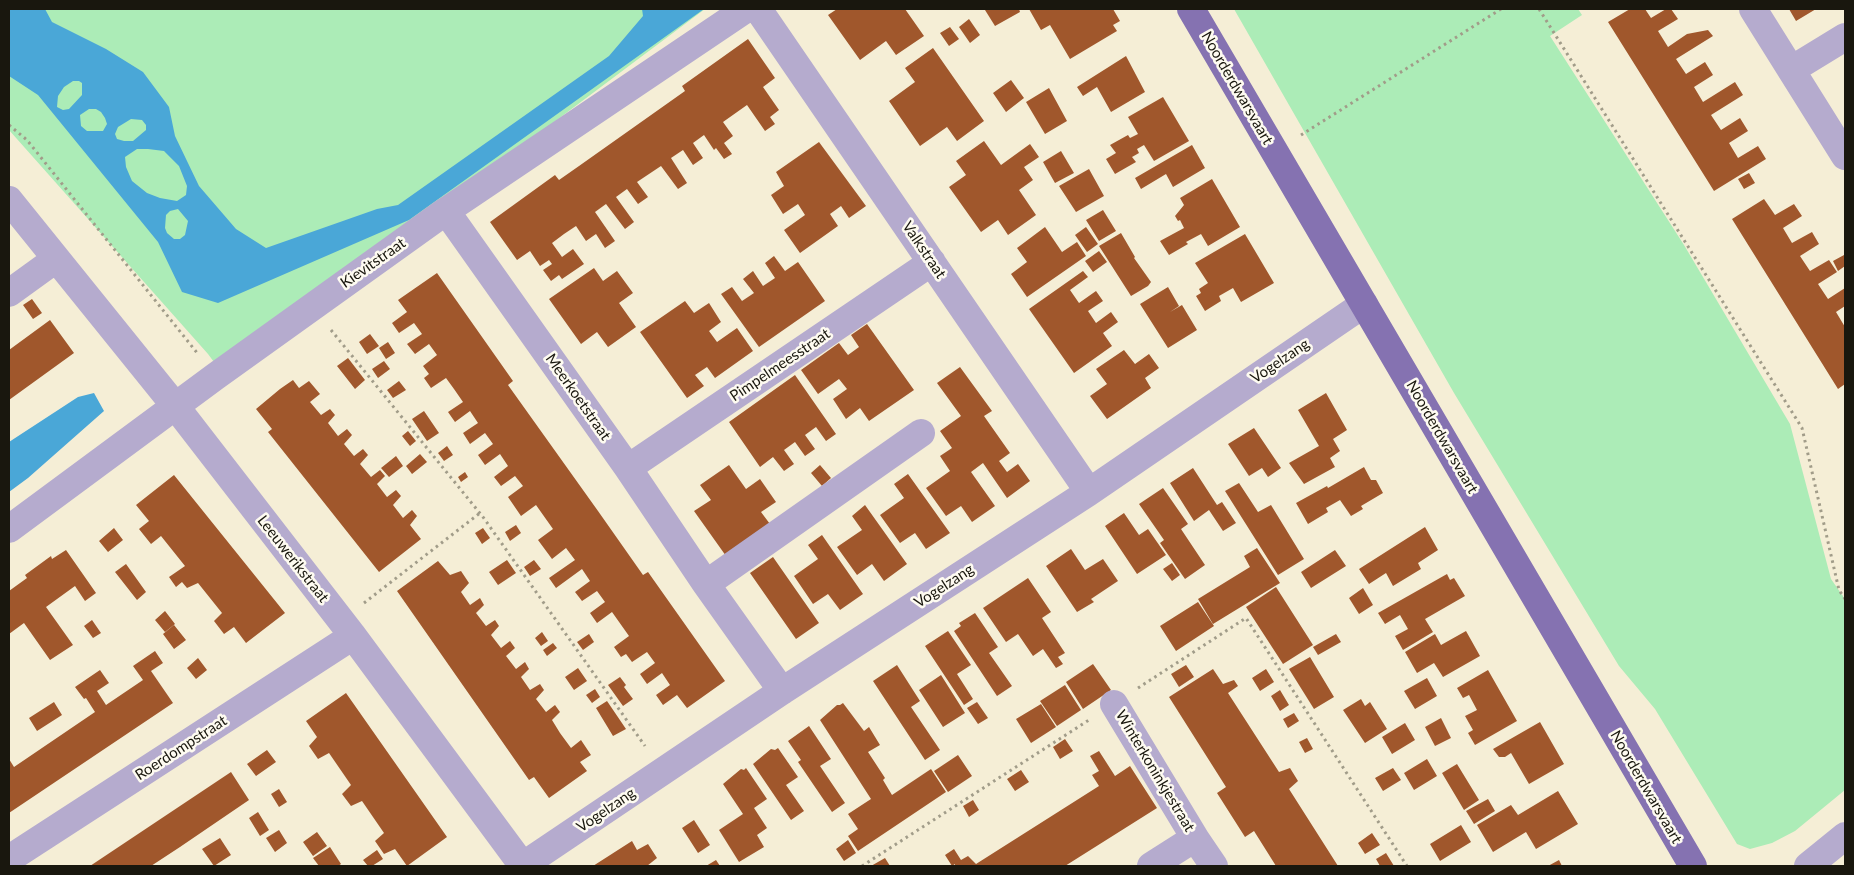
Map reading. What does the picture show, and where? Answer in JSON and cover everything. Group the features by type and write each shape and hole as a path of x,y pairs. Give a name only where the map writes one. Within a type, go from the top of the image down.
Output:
{"main road":[{"name":"Noorderdwarsvaart","path":"1191,9 1693,866"}],"street":[{"name":"Kievitstraat","path":"9,529 216,376 446,211 746,9"},
{"name":"Valkstraat","path":"758,9 1089,492"},
{"path":"1753,9 1845,156"},
{"path":"1792,70 1845,37"},
{"name":"Leeuwerikstraat","path":"9,200 176,407 347,629 522,866"},
{"name":"Meerkoetstraat","path":"446,211 628,468 706,584 782,691"},
{"path":"9,293 56,259"},
{"name":"Pimpelmeesstraat","path":"628,468 932,262"},
{"name":"Vogelzang","path":"522,866 782,691 1089,492 1364,304"},
{"path":"706,584 920,433"},
{"name":"Roerdompstraat","path":"9,859 347,629"},
{"name":"Winterkoninkjestraat","path":"1114,704 1214,866"},
{"path":"1808,866 1845,836"},
{"name":"Winterkoninkjestraat","path":"1151,866 1195,838"}],"path":[{"path":"1274,152 1501,9"},
{"path":"1540,9 1802,428 1839,590 1845,599"},
{"path":"9,125 27,140 216,376"},
{"path":"312,307 480,513 663,772"},
{"path":"347,629 480,513"}],"green space":[{"path":"9,9 705,9 418,224 217,366 9,130"},
{"path":"1234,9 1578,9 1582,15 1550,36 1684,245 1790,424 1831,579 1845,599 1845,790 1795,831 1772,843 1750,849 1737,844 1655,709 1619,666 1454,393"}],"water":[{"path":"9,9 45,9 52,22 106,49 143,72 169,107 175,136 199,186 236,229 266,248 377,209 398,205 609,56 643,16 642,9 704,9 409,220 218,303 182,292 158,242 38,95 9,76","holes":["73,81 82,83 82,95 69,109 63,110 57,107 58,96 64,87","89,109 96,109 101,112 107,124 103,131 87,131 81,126 80,115","131,119 142,120 146,125 146,130 133,141 124,141 117,139 115,134 118,127","137,149 164,151 179,166 187,186 186,195 177,201 147,193 132,181 126,167 125,157","178,209 188,221 185,235 180,239 174,239 167,233 165,228 166,215 170,211"]},
{"path":"94,393 104,411 28,478 9,492 9,442 78,397"}],"building":[{"path":"837,9 905,9 924,36 896,55 886,41 860,60 828,15"},
{"path":"1019,9 1020,12 995,26 985,10"},
{"path":"1029,9 1113,9 1120,21 1113,25 1117,31 1070,59 1050,25 1041,30"},
{"path":"1630,9 1645,9 1651,18 1666,9 1671,9 1678,19 1658,31 1668,47 1687,34 1708,30 1713,36 1676,59 1686,74 1705,62 1713,75 1694,87 1703,102 1735,82 1743,95 1711,115 1721,130 1740,118 1748,131 1729,143 1738,158 1758,146 1766,159 1714,191 1608,22"},
{"path":"1789,9 1816,9 1796,21"},
{"path":"969,19 980,35 970,43 959,27"},
{"path":"950,27 959,39 949,46 940,33"},
{"path":"748,39 775,78 763,87 779,110 770,117 775,124 765,131 747,105 723,122 733,136 724,143 732,154 724,159 716,148 714,150 704,135 693,143 703,158 693,165 683,150 671,158 687,183 678,189 661,166 637,182 648,197 638,204 627,189 616,197 634,222 625,229 606,204 595,212 615,241 605,248 596,234 586,241 576,226 564,234 552,243 562,257 573,249 584,264 562,279 559,275 551,281 543,270 552,264 549,260 540,266 530,251 517,260 490,222 555,175 559,180 685,91 682,86"},
{"path":"933,48 984,121 957,141 947,127 920,146 889,101 915,82 905,68"},
{"path":"1126,56 1145,92 1111,112 1097,87 1083,96 1077,87"},
{"path":"1011,80 1024,98 1006,112 993,93"},
{"path":"1049,88 1067,121 1045,134 1026,102"},
{"path":"1163,97 1189,141 1154,161 1144,145 1137,149 1139,153 1132,157 1136,162 1115,174 1106,159 1116,153 1110,145 1128,135 1130,138 1138,134 1128,117"},
{"path":"984,141 1001,165 1030,144 1039,157 1024,167 1033,180 1019,190 1036,215 1008,235 998,220 981,232 949,187 966,175 956,161"},
{"path":"819,142 866,206 849,218 841,206 830,214 838,226 800,253 784,230 805,215 798,204 783,214 771,195 784,186 776,172"},
{"path":"1192,145 1205,168 1173,187 1166,174 1141,189 1135,178"},
{"path":"1061,151 1074,173 1055,183 1043,162"},
{"path":"1089,169 1104,196 1076,212 1059,186"},
{"path":"1749,173 1755,183 1744,189 1738,179"},
{"path":"1212,179 1240,227 1208,246 1201,234 1186,242 1188,244 1169,255 1160,241 1184,228 1180,220 1178,221 1175,216 1184,205 1180,198"},
{"path":"1764,199 1775,215 1794,204 1802,216 1783,228 1792,243 1812,232 1819,244 1800,256 1810,271 1829,260 1837,272 1818,284 1828,299 1845,288 1845,306 1836,312 1845,327 1845,384 1838,389 1732,219"},
{"path":"1103,210 1116,231 1099,241 1086,220"},
{"path":"1045,227 1062,252 1077,242 1086,256 1027,297 1011,274 1027,262 1017,248"},
{"path":"1086,227 1098,244 1087,252 1075,235"},
{"path":"1121,233 1134,258 1151,282 1148,286 1131,296 1099,246"},
{"path":"1245,234 1274,283 1241,302 1233,288 1219,296 1221,301 1205,311 1196,296 1201,293 1199,289 1208,283 1195,263"},
{"path":"1099,251 1107,262 1093,272 1085,261"},
{"path":"1844,255 1845,266 1838,271 1833,261"},
{"path":"774,256 785,271 798,262 825,301 759,347 721,294 732,287 742,301 754,293 743,279 753,271 763,286 775,278 765,263"},
{"path":"594,268 603,281 617,271 633,293 619,303 636,327 608,347 597,332 581,344 549,299"},
{"path":"1083,271 1088,277 1070,290 1079,303 1096,291 1103,301 1088,311 1096,323 1111,312 1118,322 1103,333 1112,346 1074,373 1029,309"},
{"path":"437,273 513,381 508,385 643,575 648,572 725,681 687,708 677,695 663,705 656,695 670,685 662,673 647,684 640,674 655,663 647,652 632,662 626,654 621,657 614,647 629,636 612,612 597,623 590,613 605,602 597,591 582,601 575,592 590,581 582,569 556,588 549,578 575,560 566,548 552,559 538,540 553,529 536,505 521,516 508,497 523,486 515,476 501,486 494,477 508,466 500,454 485,465 478,455 493,444 485,433 470,444 463,433 478,423 470,411 455,422 448,412 463,402 454,389 446,378 431,388 424,378 429,374 423,366 437,355 429,344 415,354 407,344 422,334 414,323 399,333 392,323 407,312 398,300"},
{"path":"1168,287 1179,306 1170,312 1182,305 1197,330 1168,348 1140,304"},
{"path":"32,299 42,313 33,319 23,305"},
{"path":"685,301 694,313 709,303 721,322 709,331 717,342 737,328 753,351 715,378 707,367 695,375 704,386 687,398 640,332"},
{"path":"50,320 74,353 9,400 9,350"},
{"path":"867,324 914,390 869,421 860,408 846,419 833,399 847,389 839,379 818,394 801,370 839,343 848,355 859,347 851,335"},
{"path":"370,334 379,346 367,354 359,342"},
{"path":"388,342 395,353 386,359 379,348"},
{"path":"1124,350 1135,364 1149,354 1159,368 1145,378 1151,388 1107,419 1090,396 1107,384 1096,369"},
{"path":"348,358 365,380 355,389 337,366"},
{"path":"384,361 390,369 378,378 372,369"},
{"path":"960,367 992,411 984,416 1010,453 999,461 1007,472 1018,464 1030,481 1007,498 983,463 971,472 995,506 972,522 961,506 946,516 926,488 950,471 940,456 952,448 940,431 961,416 937,383"},
{"path":"795,375 836,434 826,441 816,427 805,435 815,449 805,456 795,442 784,450 794,464 784,471 773,457 760,467 729,422"},
{"path":"293,380 299,388 309,381 320,394 310,402 321,415 330,409 335,415 328,423 338,436 347,429 352,435 344,444 354,456 363,449 368,455 360,464 371,477 380,470 385,476 377,484 387,497 396,490 401,496 393,505 403,518 412,510 417,516 410,525 421,539 379,572 268,432 272,429 256,409"},
{"path":"399,381 406,390 393,398 387,390"},
{"path":"1326,393 1347,430 1333,439 1340,451 1330,458 1335,467 1304,484 1289,463 1319,446 1298,410"},
{"path":"424,411 439,433 427,441 412,419"},
{"path":"1254,428 1281,468 1268,477 1262,468 1249,476 1228,444"},
{"path":"408,431 416,441 410,446 402,436"},
{"path":"447,446 453,455 444,461 438,453"},
{"path":"420,454 427,462 412,474 406,466"},
{"path":"396,456 403,466 389,477 381,468"},
{"path":"729,465 746,489 760,479 776,502 761,512 770,524 726,556 694,511 711,500 700,485"},
{"path":"820,465 831,478 822,486 811,473"},
{"path":"1364,467 1371,480 1376,480 1383,493 1361,506 1363,509 1351,516 1340,500 1326,508 1328,512 1308,524 1296,503 1327,486 1328,488"},
{"path":"1193,468 1217,505 1222,502 1236,523 1223,531 1209,510 1194,521 1170,483"},
{"path":"465,472 468,477 461,482 458,477"},
{"path":"908,474 950,533 926,549 915,533 900,543 880,515 904,498 894,484"},
{"path":"174,475 285,613 246,643 234,627 224,634 214,621 222,613 198,583 187,588 182,582 176,587 169,577 185,566 161,536 151,544 139,529 149,521 136,505"},
{"path":"1239,483 1258,512 1271,505 1304,559 1278,575 1225,491"},
{"path":"1163,488 1188,524 1181,529 1205,565 1185,579 1160,543 1164,540 1139,504"},
{"path":"865,505 907,564 884,581 872,564 857,575 837,547 862,530 852,516"},
{"path":"1124,513 1139,535 1148,529 1166,555 1137,574 1105,526"},
{"path":"516,525 521,533 510,541 505,532"},
{"path":"1425,527 1438,550 1418,563 1421,569 1393,586 1386,573 1369,584 1359,569"},
{"path":"114,528 123,540 108,552 99,541"},
{"path":"483,528 490,538 482,544 475,533"},
{"path":"822,535 863,594 840,610 828,594 813,604 794,576 818,559 808,545"},
{"path":"1257,548 1280,583 1213,624 1198,599 1250,567 1244,556"},
{"path":"1071,549 1085,570 1103,559 1118,581 1091,599 1094,602 1077,612 1046,566"},
{"path":"66,550 96,593 85,601 75,586 46,607 73,645 50,660 24,623 9,634 9,591 27,578 25,575 51,556 52,559"},
{"path":"1335,550 1346,566 1311,588 1301,572"},
{"path":"773,557 819,623 796,639 750,573"},
{"path":"507,560 516,573 498,585 489,572"},
{"path":"534,560 541,569 530,576 524,567"},
{"path":"438,561 450,575 461,571 469,583 461,592 470,605 480,598 484,605 476,613 486,626 495,620 499,626 491,635 501,648 510,641 515,648 506,656 516,669 525,662 529,669 521,677 530,690 540,684 544,690 536,699 546,712 555,705 560,712 552,720 560,733 571,748 581,740 591,755 580,762 587,771 549,798 534,777 529,780 397,591"},
{"path":"1172,563 1180,575 1172,581 1163,569"},
{"path":"126,564 146,592 137,600 115,572"},
{"path":"1447,574 1450,580 1454,578 1465,596 1425,619 1433,632 1403,650 1395,636 1408,629 1400,615 1385,624 1378,613"},
{"path":"1028,578 1051,612 1042,618 1065,653 1058,657 1063,664 1056,668 1043,649 1033,656 1018,634 1006,642 983,608"},
{"path":"1276,587 1313,645 1283,664 1246,607"},
{"path":"1363,588 1373,605 1359,614 1349,598"},
{"path":"1198,602 1214,626 1176,651 1160,626"},
{"path":"165,611 175,624 165,632 155,620"},
{"path":"975,613 998,647 989,653 1012,686 997,696 954,631 961,626 959,623"},
{"path":"92,620 101,633 93,638 84,626"},
{"path":"174,625 186,640 174,649 163,634"},
{"path":"948,631 971,665 957,674 973,699 964,705 925,646"},
{"path":"1466,631 1480,656 1443,677 1434,663 1417,673 1405,652 1435,634 1441,645"},
{"path":"542,632 548,641 541,646 535,638"},
{"path":"589,634 594,642 583,650 577,642"},
{"path":"1336,634 1341,642 1318,655 1313,647"},
{"path":"553,643 557,648 547,656 543,650"},
{"path":"155,651 163,663 151,671 173,703 9,813 9,759 14,767 95,712 86,698 84,699 75,687 100,670 109,683 97,691 106,705 143,680 133,666"},
{"path":"1310,657 1334,697 1314,709 1289,669"},
{"path":"198,658 207,670 196,679 187,668"},
{"path":"1093,664 1111,690 1083,709 1066,682"},
{"path":"897,665 920,701 911,707 940,750 925,760 873,681"},
{"path":"1186,665 1194,677 1179,687 1171,674"},
{"path":"578,668 587,681 574,690 565,677"},
{"path":"1213,669 1223,684 1234,680 1238,686 1228,693 1279,772 1290,768 1298,781 1289,789 1338,866 1276,866 1254,831 1245,837 1217,793 1226,787 1169,697"},
{"path":"1266,669 1274,682 1260,691 1252,678"},
{"path":"1488,670 1517,721 1475,745 1468,733 1473,730 1465,716 1477,710 1469,695 1463,698 1457,688"},
{"path":"941,675 965,713 943,727 919,690"},
{"path":"620,677 626,685 624,687 633,699 623,706 608,685"},
{"path":"1427,678 1437,696 1415,709 1404,691"},
{"path":"1065,685 1081,710 1057,726 1040,701"},
{"path":"595,689 600,697 592,703 586,695"},
{"path":"1280,690 1289,705 1280,711 1271,696"},
{"path":"346,693 447,837 407,866 395,849 384,854 375,841 384,833 362,801 351,806 342,794 351,785 329,753 318,759 309,746 317,737 306,721"},
{"path":"1361,699 1365,706 1370,702 1387,729 1365,743 1343,710"},
{"path":"607,701 626,729 613,736 596,708"},
{"path":"54,702 62,715 37,731 29,718"},
{"path":"977,702 988,718 978,724 967,708"},
{"path":"843,703 864,731 869,727 880,745 868,752 885,778 883,780 892,795 931,769 946,792 858,851 848,836 858,829 848,814 871,799 820,720 837,705"},
{"path":"1041,704 1056,727 1031,743 1016,719"},
{"path":"1294,713 1299,721 1288,728 1283,719"},
{"path":"1441,718 1451,738 1435,746 1425,727"},
{"path":"1540,722 1564,764 1529,784 1511,753 1505,757 1499,757 1493,749"},
{"path":"1405,723 1415,740 1392,754 1382,737"},
{"path":"809,726 831,759 820,766 845,803 832,812 798,762 801,760 788,741"},
{"path":"1307,738 1313,749 1305,753 1299,742"},
{"path":"1065,739 1073,751 1060,759 1053,747"},
{"path":"778,748 798,777 786,785 804,811 791,820 753,764 771,749 775,750"},
{"path":"267,750 276,762 256,776 247,764"},
{"path":"1099,751 1115,776 1130,766 1157,808 1065,866 955,866 955,864 952,866 945,855 954,849 961,860 968,856 976,864 1099,786 1092,775 1099,771 1090,756"},
{"path":"958,755 972,776 948,792 934,771"},
{"path":"1427,759 1437,776 1414,790 1404,773"},
{"path":"1457,764 1479,800 1464,810 1442,773"},
{"path":"746,768 767,799 754,808 767,828 757,835 764,847 739,862 719,830 743,814 723,784 741,769 744,770"},
{"path":"1393,768 1401,780 1383,791 1375,778"},
{"path":"1021,770 1029,782 1015,791 1007,779"},
{"path":"231,772 249,800 180,847 151,866 90,866"},
{"path":"279,789 287,802 279,807 271,794"},
{"path":"1558,791 1578,824 1536,849 1526,832 1493,852 1477,825 1511,805 1518,815"},
{"path":"1488,799 1495,811 1474,824 1466,811"},
{"path":"973,800 979,810 969,817 963,806"},
{"path":"258,812 269,830 260,836 249,818"},
{"path":"694,820 710,845 698,853 682,828"},
{"path":"1461,825 1471,842 1440,861 1430,844"},
{"path":"279,830 287,843 275,852 266,838"},
{"path":"317,832 327,846 313,856 303,842"},
{"path":"1372,833 1380,845 1365,854 1358,843"},
{"path":"220,838 231,855 214,866 202,849"},
{"path":"848,840 856,853 844,861 836,849"},
{"path":"632,841 637,850 648,844 657,858 647,866 593,866"},
{"path":"330,847 341,864 338,866 319,866 313,858"},
{"path":"377,850 383,859 372,866 368,866 363,860"},
{"path":"1386,853 1394,866 1380,866 1376,859"},
{"path":"885,858 890,866 871,866"},
{"path":"716,860 720,866 706,866"},
{"path":"1559,860 1562,866 1548,866"}]}
